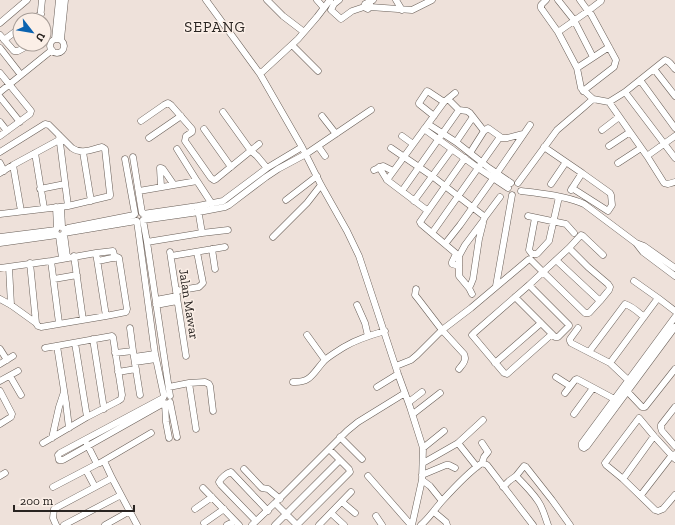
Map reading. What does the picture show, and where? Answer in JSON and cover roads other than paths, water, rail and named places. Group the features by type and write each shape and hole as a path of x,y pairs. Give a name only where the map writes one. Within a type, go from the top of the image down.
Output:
{"street":[{"path":"0,23 27,0"},
{"path":"41,12 42,0"},
{"path":"52,46 56,40 61,0"},
{"path":"206,0 260,74 306,154 359,256 398,374 409,402 423,448 422,477 412,525"},
{"path":"267,0 283,16 304,32"},
{"path":"317,0 324,8"},
{"path":"260,74 292,45 330,0"},
{"path":"339,0 334,4 331,10 341,19 352,10 369,4 402,10 414,10 432,0"},
{"path":"546,0 541,5 541,8 558,32 576,68 581,88 592,100 609,102 625,92 665,60 667,60 675,70"},
{"path":"558,0 574,20 593,57"},
{"path":"580,0 591,14 616,60 614,67 583,91"},
{"path":"558,32 601,0"},
{"path":"398,1 402,10"},
{"path":"12,32 2,37 12,49"},
{"path":"52,40 56,40 64,44 63,49 59,52 52,50"},
{"path":"292,45 318,70"},
{"path":"576,68 609,47"},
{"path":"0,48 21,75"},
{"path":"0,92 50,52"},
{"path":"654,69 675,96"},
{"path":"0,73 31,111 30,114 0,136"},
{"path":"640,80 675,128"},
{"path":"434,116 419,104 427,91 446,100 459,110 467,111 484,132"},
{"path":"625,92 675,158"},
{"path":"387,180 446,100 455,93"},
{"path":"0,97 20,122"},
{"path":"518,183 557,130 592,100"},
{"path":"609,102 648,156 664,183 668,184 675,182"},
{"path":"141,121 168,103 171,105 192,130 192,132 186,136 185,141 211,178 215,180 259,144"},
{"path":"0,243 139,217 225,207 267,168 289,163 306,154 371,110"},
{"path":"402,191 459,110"},
{"path":"223,112 251,150 267,168"},
{"path":"149,138 181,116"},
{"path":"322,116 336,134"},
{"path":"456,142 473,117"},
{"path":"602,130 620,118"},
{"path":"0,122 7,131"},
{"path":"0,152 45,124 49,125 59,138 76,151 83,152 102,147 105,149 110,194 110,196 68,206 0,214"},
{"path":"445,244 473,207 530,125"},
{"path":"426,127 456,142 470,153 480,166"},
{"path":"426,127 438,139 452,149 509,185"},
{"path":"470,153 486,128 489,128 500,137 507,138 523,134"},
{"path":"204,129 231,167"},
{"path":"610,146 630,132"},
{"path":"402,136 413,144"},
{"path":"648,156 675,136"},
{"path":"432,233 500,137"},
{"path":"0,163 2,172 59,138"},
{"path":"59,138 68,206"},
{"path":"318,146 325,156"},
{"path":"198,209 223,201 238,194 276,166 286,156 302,147"},
{"path":"544,147 582,173 611,194 612,204 608,211 572,189 582,173"},
{"path":"391,148 432,176 473,207 484,219"},
{"path":"618,163 641,148"},
{"path":"414,201 452,149"},
{"path":"177,150 212,204"},
{"path":"83,152 91,201"},
{"path":"35,153 44,208"},
{"path":"286,156 289,163"},
{"path":"133,157 139,191 139,217 156,357 166,400 177,437"},
{"path":"458,255 420,222 465,158"},
{"path":"126,159 139,217 147,242 169,387 166,400 166,422 170,438"},
{"path":"551,184 566,162"},
{"path":"13,165 21,211"},
{"path":"393,171 383,166 377,169 387,180 428,211"},
{"path":"161,187 161,168 174,185"},
{"path":"286,200 317,176"},
{"path":"139,191 197,181"},
{"path":"509,185 515,182 518,183"},
{"path":"518,183 521,190"},
{"path":"40,189 65,184"},
{"path":"274,237 322,185"},
{"path":"509,185 508,191 512,195"},
{"path":"512,195 517,195 521,190"},
{"path":"521,190 572,199 584,204 636,243 643,252 675,276"},
{"path":"496,286 512,195"},
{"path":"484,219 470,291 459,276 458,255 462,250 484,219 500,197"},
{"path":"535,218 529,250 535,255 540,252 549,241 559,197"},
{"path":"58,207 60,231 68,257 77,276 83,320"},
{"path":"198,209 202,233"},
{"path":"528,216 566,224 574,233"},
{"path":"147,242 228,230"},
{"path":"0,237 60,231"},
{"path":"552,334 507,374 504,373 472,335 529,285 581,236 583,236 603,255"},
{"path":"636,243 644,246 675,268"},
{"path":"156,302 201,286 203,283 197,252 225,247"},
{"path":"396,366 411,360 442,330 471,308 529,259 586,313 589,313 610,287 569,248"},
{"path":"212,249 215,269"},
{"path":"0,268 113,251 115,258"},
{"name":"Jalan Mawar","path":"186,356 170,254 197,252"},
{"path":"96,253 106,316"},
{"path":"0,299 40,327 125,312 127,310 120,259 115,258 98,261"},
{"path":"51,260 59,323"},
{"path":"556,260 600,301"},
{"path":"30,263 36,323"},
{"path":"9,266 10,305"},
{"path":"54,279 77,276"},
{"path":"634,281 675,311"},
{"path":"515,297 555,337 558,337 569,325 529,285"},
{"path":"416,289 417,298 442,330 466,357 459,369"},
{"path":"610,363 658,298"},
{"path":"589,352 625,304 644,317"},
{"path":"357,305 365,323 368,336"},
{"path":"625,389 628,380 675,317"},
{"path":"496,363 541,322"},
{"path":"130,328 140,395"},
{"path":"578,328 570,341 610,363 628,380"},
{"path":"617,400 582,443 582,447 584,448 587,446 625,389 675,328"},
{"path":"293,382 299,383 307,380 315,373 325,360 345,346 368,336 385,331"},
{"path":"307,335 325,360"},
{"path":"43,443 118,401 121,399 122,395 112,336 45,348"},
{"path":"93,339 104,409"},
{"path":"75,343 87,417"},
{"path":"57,346 69,428"},
{"path":"0,350 7,360"},
{"path":"115,354 134,357 156,357"},
{"path":"0,364 13,356"},
{"path":"625,389 642,407 645,408 675,369"},
{"path":"118,372 136,370"},
{"path":"0,382 18,371"},
{"path":"377,387 398,374"},
{"path":"10,376 21,395"},
{"path":"556,377 570,386"},
{"path":"565,393 576,379 617,400"},
{"path":"169,387 189,383 205,382 209,384 213,411"},
{"path":"189,383 196,429"},
{"path":"574,414 593,388"},
{"path":"0,391 12,414 11,417 0,424"},
{"path":"52,438 64,392"},
{"path":"409,402 422,392"},
{"path":"268,510 231,472 229,472 219,482 254,523 278,501 340,437 358,422 405,393"},
{"path":"413,414 440,393"},
{"path":"97,464 86,443 166,400"},
{"path":"675,407 661,428 675,446"},
{"path":"641,495 674,456 639,418 605,463 606,466 641,495 655,510 658,511 663,509 675,495"},
{"path":"423,463 458,443 483,420"},
{"path":"423,448 444,431"},
{"path":"53,487 104,461 151,433"},
{"path":"623,479 654,436"},
{"path":"340,437 362,458"},
{"path":"458,443 476,467"},
{"path":"421,525 463,479 482,463 488,452 482,443"},
{"path":"244,469 262,488 268,489 286,514 297,525 350,472 349,469 329,449"},
{"path":"275,525 340,460"},
{"path":"104,461 137,525"},
{"path":"482,463 487,465 532,525"},
{"path":"422,477 446,465 455,468"},
{"path":"503,487 516,476 524,466 526,467 552,500 568,524"},
{"path":"86,470 94,487"},
{"path":"368,476 412,525"},
{"path":"516,476 538,500 548,525"},
{"path":"422,477 442,501"},
{"path":"56,525 53,518 54,509 112,478"},
{"path":"203,488 237,523"},
{"path":"320,525 351,492"},
{"path":"64,525 121,495"},
{"path":"195,508 212,497"},
{"path":"342,502 355,513"},
{"path":"204,523 224,510"},
{"path":"105,525 130,511"},
{"path":"434,512 446,522 447,525"},
{"path":"331,513 344,525"},
{"path":"376,516 382,525"},
{"path":"227,525 237,523"}],"district":[{"name":"SEPANG","path":"215,27"}]}
